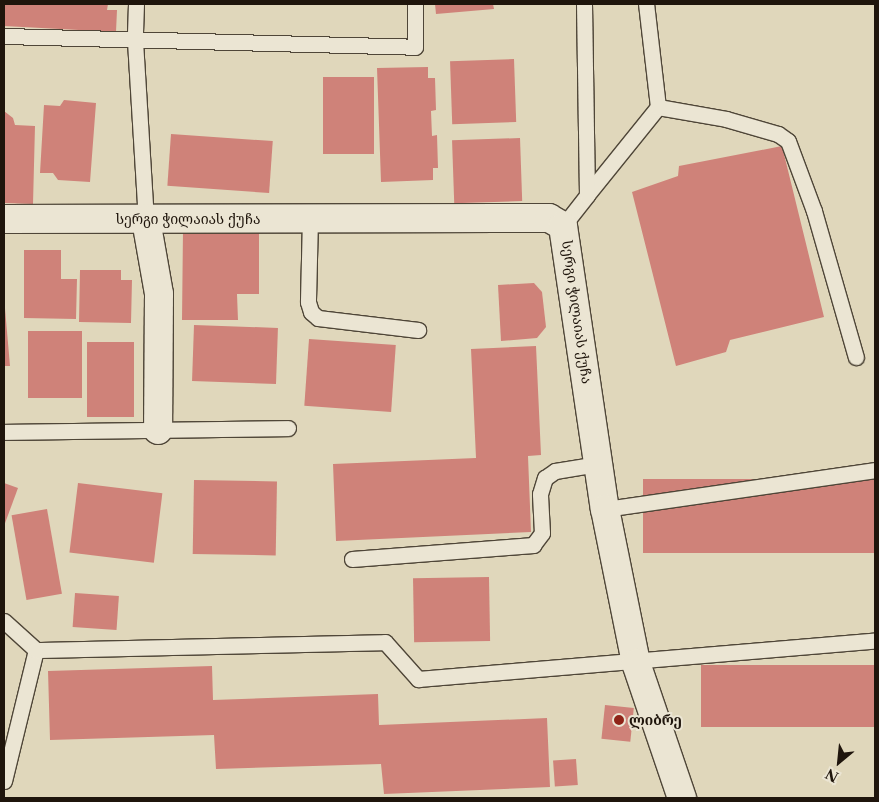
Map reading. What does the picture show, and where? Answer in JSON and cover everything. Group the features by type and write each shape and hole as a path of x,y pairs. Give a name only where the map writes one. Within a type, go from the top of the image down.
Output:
{"street":[{"name":"სერგი ჭილაიას ქუჩა","path":"4,219 549,218 564,226 605,509 636,663 682,798"},
{"path":"146,220 159,294 158,430"}],"lane":[{"path":"136,4 135,41 146,220"},
{"path":"4,36 415,47 414,4"},
{"path":"584,4 586,195"},
{"path":"564,226 586,195 658,107 646,4"},
{"path":"658,107 726,119 778,134 788,141 814,211 856,357"},
{"path":"310,218 308,302 311,312 318,318 418,330"},
{"path":"4,432 288,428"},
{"path":"352,559 532,545 542,534 540,494 545,478 555,471 598,464"},
{"path":"605,509 875,470"},
{"path":"4,621 36,650 385,642 418,679 636,663 875,641"},
{"path":"4,781 36,650"}],"building":[{"path":"4,4 108,4 107,10 117,10 116,32 4,26"},
{"path":"435,4 493,4 494,9 436,14"},
{"path":"514,59 516,122 452,124 450,61"},
{"path":"428,67 428,78 435,78 436,110 431,111 432,136 437,135 438,168 433,168 433,180 381,182 377,68"},
{"path":"323,77 374,77 374,154 323,154"},
{"path":"64,100 96,103 90,182 58,180 53,173 40,173 44,105 60,106"},
{"path":"4,111 13,118 15,125 35,126 33,204 4,203"},
{"path":"171,134 273,141 269,193 167,186"},
{"path":"520,138 522,201 454,203 452,140"},
{"path":"782,146 824,317 730,340 726,352 676,366 632,192 678,176 679,166"},
{"path":"183,230 259,231 259,294 237,294 238,320 182,320"},
{"path":"24,250 61,250 61,279 77,279 76,319 24,318"},
{"path":"80,270 121,270 121,280 132,280 131,323 79,322"},
{"path":"534,283 542,292 546,327 537,338 501,341 498,285"},
{"path":"4,297 10,366 4,366"},
{"path":"194,325 278,328 276,384 192,381"},
{"path":"28,331 82,331 82,398 28,398"},
{"path":"309,339 396,345 391,412 304,406"},
{"path":"87,342 134,342 134,417 87,417"},
{"path":"536,346 541,455 528,456 531,532 336,541 333,464 476,458 471,349"},
{"path":"643,479 875,479 875,553 643,553"},
{"path":"194,480 277,481 276,555 193,554"},
{"path":"4,483 18,488 4,526"},
{"path":"78,483 162,493 154,563 69,552"},
{"path":"47,509 62,594 26,600 12,515"},
{"path":"489,577 490,641 414,642 413,578"},
{"path":"75,593 119,596 117,630 73,627"},
{"path":"701,665 875,665 875,727 701,727"},
{"path":"212,666 213,700 378,694 379,725 547,718 550,787 384,794 381,764 216,769 214,735 50,740 48,671"},
{"path":"605,705 634,708 630,742 601,739"},
{"path":"576,759 578,785 555,787 553,761"}],"place":[{"name":"ლიბრე","path":"619,720"}]}
